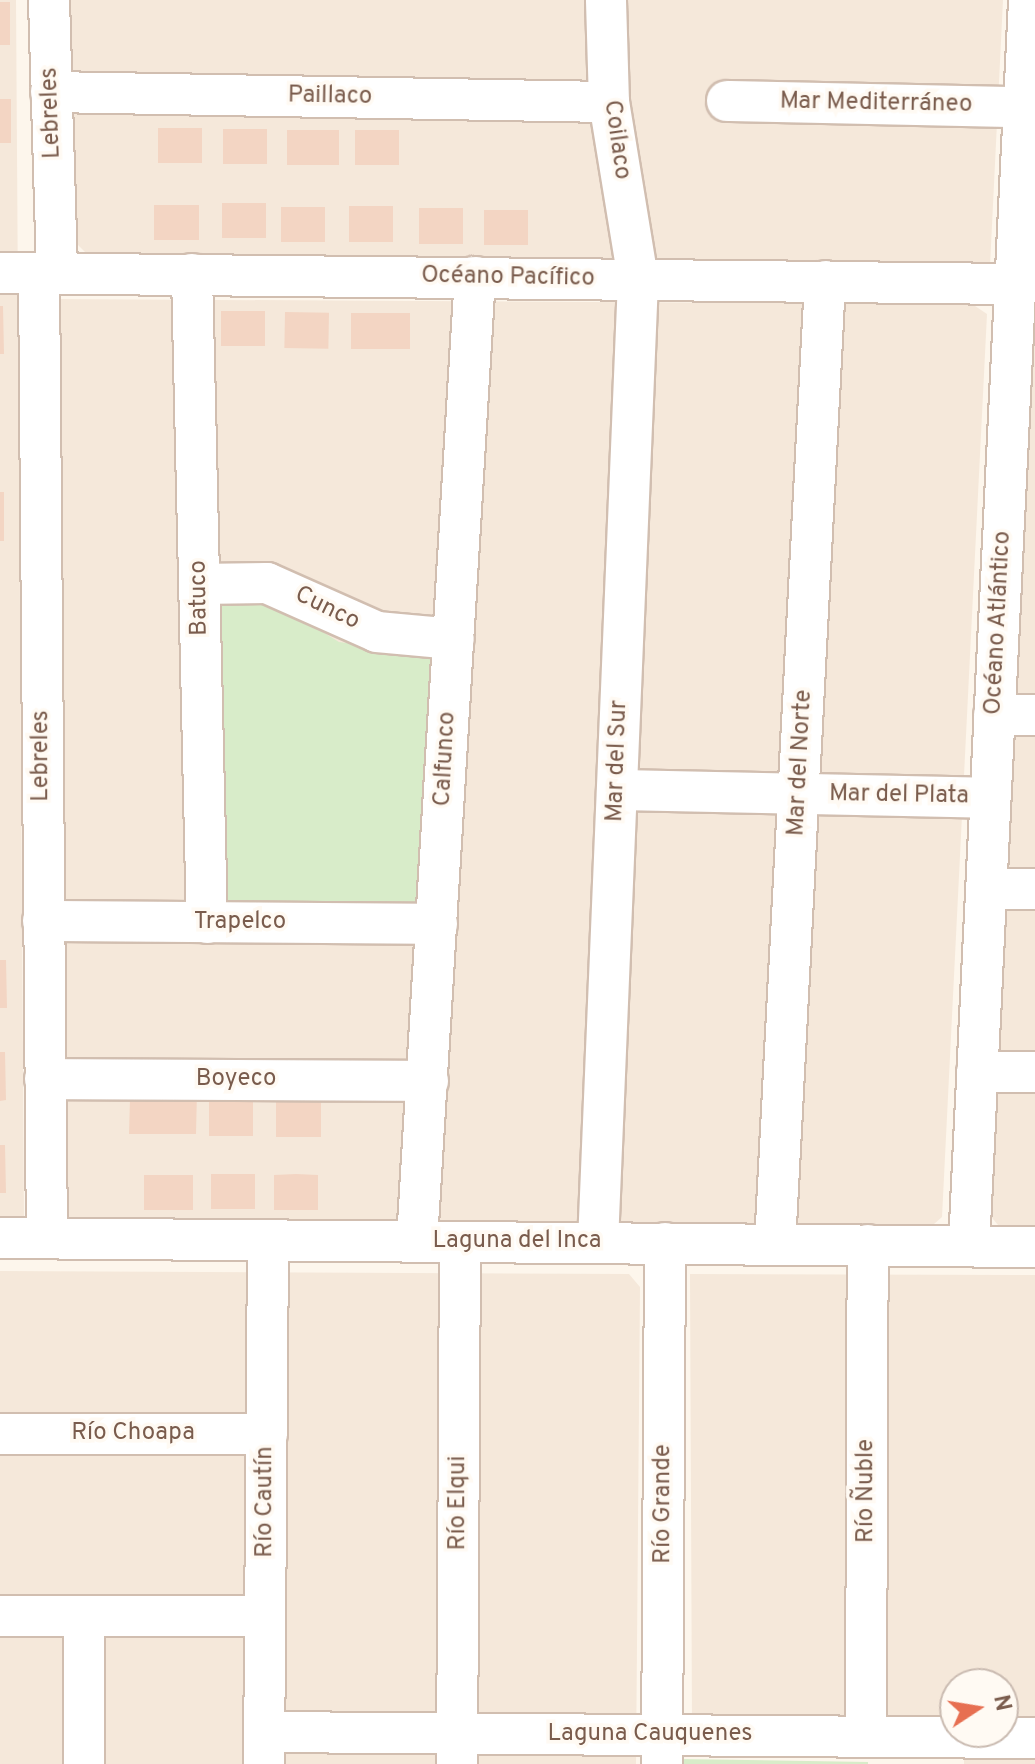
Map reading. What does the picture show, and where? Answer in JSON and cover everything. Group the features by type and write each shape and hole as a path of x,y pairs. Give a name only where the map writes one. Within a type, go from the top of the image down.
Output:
{"street":[{"name":"Lebreles","path":"47,1238 32,273 51,92 49,0"},
{"name":"Coilaco","path":"606,0 609,102 638,279"},
{"name":"Océano Atlántico","path":"969,1246 994,715 1019,534 1023,355 1015,284 1028,175 1024,107 1029,0"},
{"name":"Paillaco","path":"51,92 609,102"},
{"name":"Mar Mediterráneo","path":"727,101 1024,107"},
{"name":"Océano Pacífico","path":"32,273 1015,284"},
{"name":"Batuco","path":"192,274 207,923"},
{"name":"Calfunco","path":"417,1241 475,277"},
{"name":"Mar del Sur","path":"598,1243 638,279"},
{"name":"Mar del Norte","path":"775,1245 825,281"},
{"name":"Cunco","path":"199,584 267,583 377,632 454,639"},
{"path":"994,715 1035,715"},
{"name":"Mar del Plata","path":"617,790 990,798"},
{"path":"986,889 1035,889"},
{"name":"Trapelco","path":"43,921 437,924"},
{"path":"977,1072 1035,1072"},
{"name":"Boyeco","path":"45,1079 428,1081"},
{"name":"Laguna del Inca","path":"0,1238 1035,1247"},
{"name":"Río Cautín","path":"264,1748 268,1240"},
{"name":"Río Elqui","path":"457,1749 460,1242"},
{"name":"Río Grande","path":"662,1750 665,1243"},
{"name":"Río Ñuble","path":"866,1737 868,1245"},
{"name":"Río Choapa","path":"0,1434 267,1434"},
{"path":"0,1616 265,1616"},
{"path":"84,1616 84,1764"},
{"name":"Laguna Cauquenes","path":"264,1748 662,1750 866,1737 1035,1738"}],"shaded area":[{"path":"0,0 16,0 24,1217 0,1217"},
{"path":"67,0 1003,0 990,266 85,252 72,239"},
{"path":"46,299 972,304 987,314 942,1217 926,1231 59,1218"},
{"path":"1035,327 1035,1231 1003,1231 988,1213"},
{"path":"0,1271 629,1274 640,1287 636,1764 0,1764"},
{"path":"690,1274 1035,1275 1035,1764 964,1764 964,1748 1019,1748 1019,1668 939,1668 939,1725 692,1726"}],"green space":[{"path":"211,596 266,597 339,642 435,655 418,908 215,907"},
{"path":"677,1759 868,1762 868,1764 677,1764"}],"building":[{"path":"0,2 10,2 10,45 0,45"},
{"path":"0,99 11,99 11,143 0,143"},
{"path":"158,128 202,128 202,163 158,163"},
{"path":"223,129 267,129 267,164 223,164"},
{"path":"287,130 339,130 339,165 287,165"},
{"path":"355,130 399,130 399,165 355,165"},
{"path":"222,203 266,203 266,238 222,238"},
{"path":"154,205 199,205 199,240 154,240"},
{"path":"349,206 393,206 393,242 349,242"},
{"path":"281,207 325,207 325,242 281,242"},
{"path":"419,208 463,208 463,244 419,244"},
{"path":"484,210 528,210 528,245 484,245"},
{"path":"0,306 3,306 4,354 0,354"},
{"path":"221,311 265,311 265,346 221,346"},
{"path":"285,312 329,313 328,349 284,348"},
{"path":"351,313 410,313 410,349 351,349"},
{"path":"0,492 4,492 4,541 0,541"},
{"path":"0,960 6,960 7,1008 0,1008"},
{"path":"0,1052 5,1052 6,1100 0,1101"},
{"path":"197,1091 196,1134 129,1134 130,1099"},
{"path":"209,1101 253,1101 253,1136 209,1136"},
{"path":"276,1101 321,1101 321,1137 276,1137"},
{"path":"0,1145 5,1145 6,1193 0,1193"},
{"path":"211,1174 255,1174 255,1209 211,1209"},
{"path":"144,1175 193,1175 193,1210 144,1210"},
{"path":"274,1175 318,1175 318,1210 274,1210"}]}
